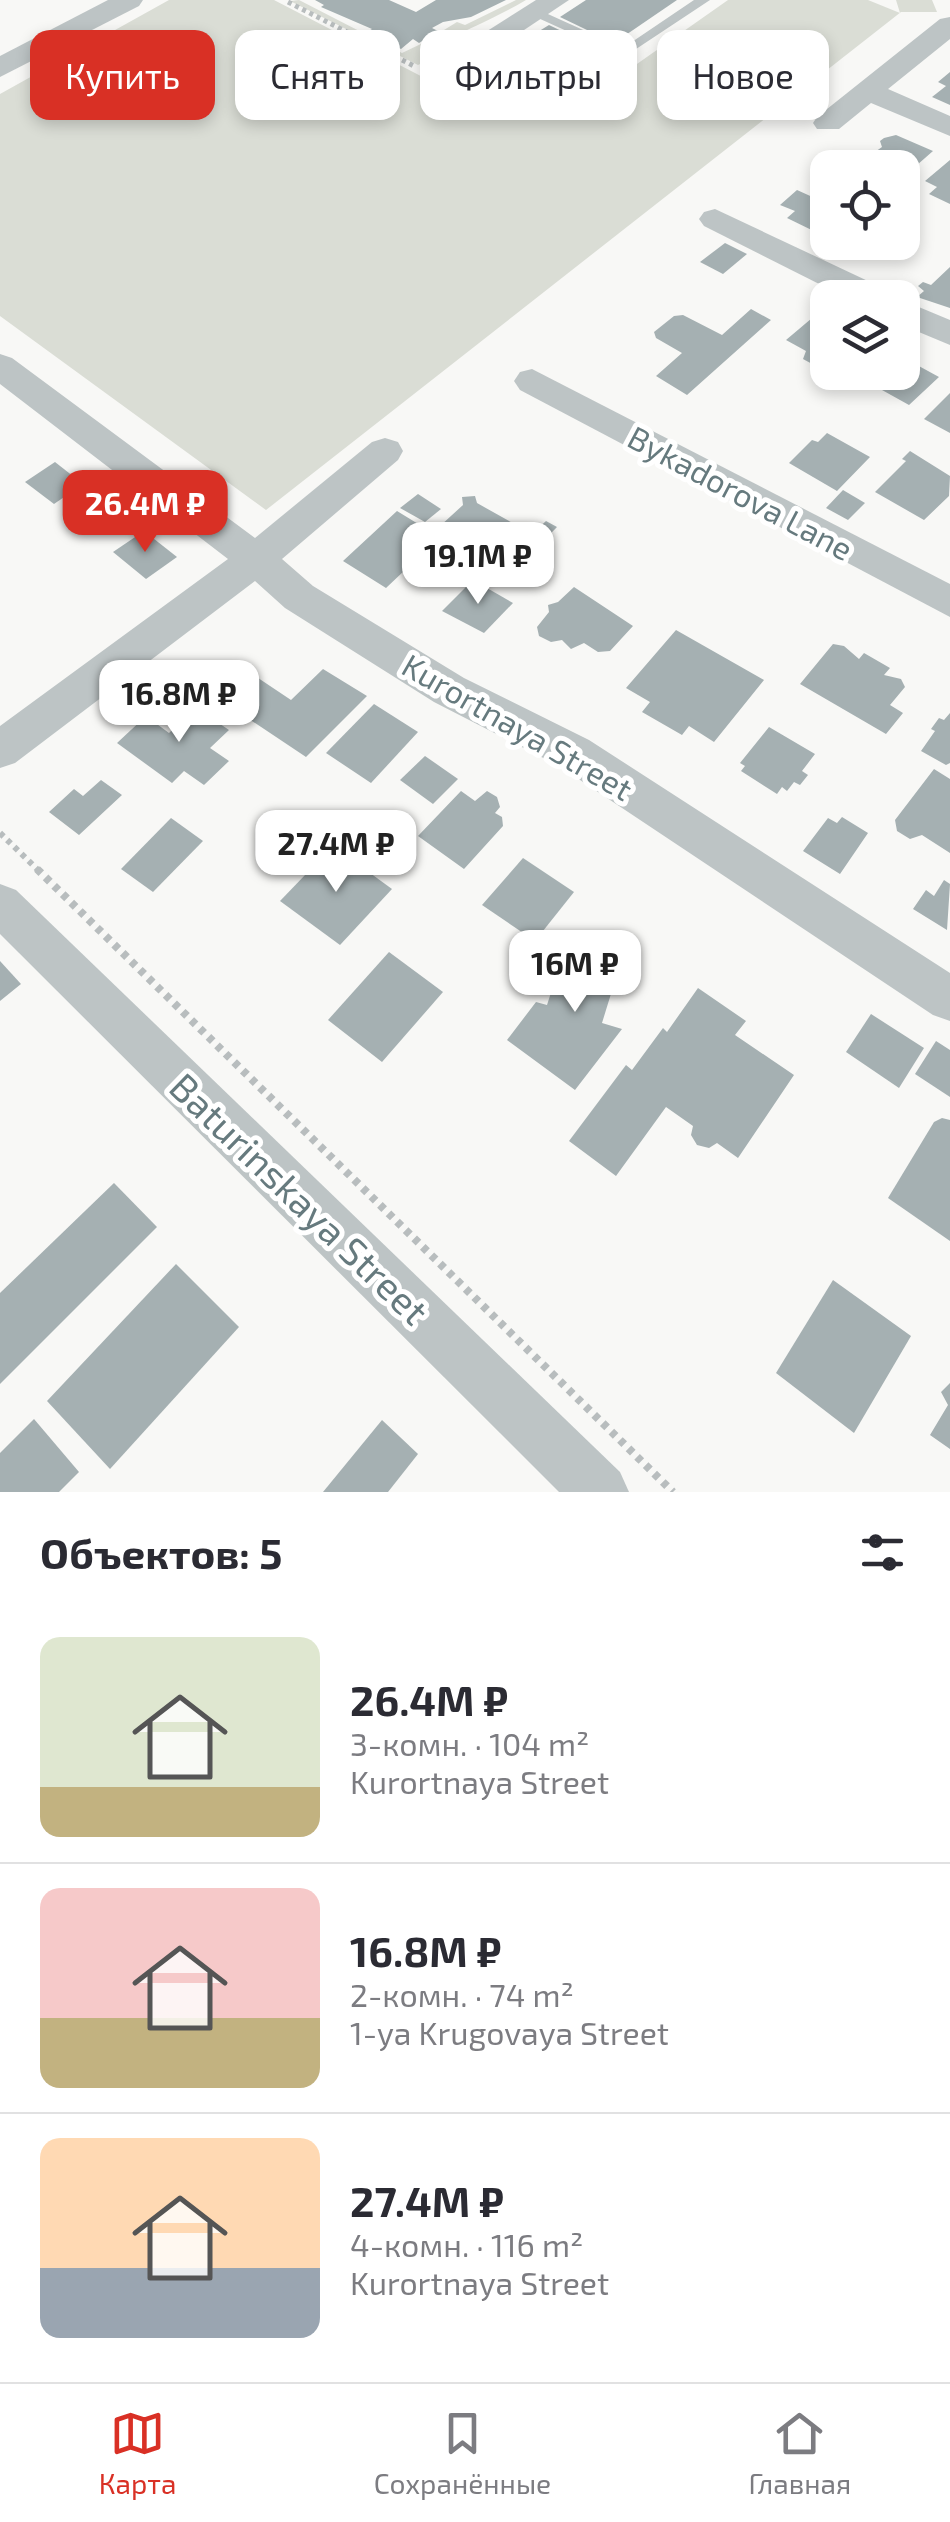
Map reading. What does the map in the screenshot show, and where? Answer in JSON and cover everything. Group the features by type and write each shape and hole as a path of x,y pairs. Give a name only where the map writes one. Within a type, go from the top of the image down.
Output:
{"street":[{"path":"0,68 129,0"},
{"path":"511,30 539,16"},
{"path":"828,123 946,32"},
{"path":"868,92 950,128"},
{"path":"715,219 839,280"},
{"path":"920,320 950,334"},
{"name":"Kurortnaya Street","path":"0,366 256,559 300,597 448,690 574,753 950,999"},
{"name":"Bykadorova Lane","path":"532,381 950,602"},
{"path":"0,750 256,559 384,451"},
{"name":"Baturinskaya Street","path":"0,904 600,1492"}],"lane":[{"path":"539,16 624,53 703,0"}],"path":[{"path":"288,2 420,67"},
{"path":"0,833 673,1492"}],"shaded area":[{"path":"169,0 274,0 332,30 235,30 235,120 400,120 400,65 420,76 420,120 637,120 637,64 657,50 657,120 764,120 266,510 0,316 0,94 30,77 30,120 215,120 215,30 115,30"},
{"path":"299,0 357,30 348,30 290,1"},
{"path":"516,0 526,0 467,30 444,30 457,22 465,25"},
{"path":"728,0 868,0 900,13 829,69 829,30 685,30"},
{"path":"896,0 932,0 937,12 901,12"},
{"path":"420,44 418,65 400,56 400,52"}],"building":[{"path":"315,0 389,0 416,12 436,0 506,0 471,17 443,22 432,28 436,30 420,30 420,42 413,39 401,49 400,30 370,30 321,7 324,5"},
{"path":"586,0 677,0 633,30 587,30 560,17"},
{"path":"950,72 950,105 932,97 946,86 938,82"},
{"path":"896,135 933,151 920,162 920,150 878,150 884,138"},
{"path":"950,160 950,204 929,194 937,187 925,181"},
{"path":"797,190 810,196 810,229 787,218 795,211 780,205"},
{"path":"725,243 747,254 723,274 700,262"},
{"path":"950,267 950,308 920,298 924,291 920,284 931,285"},
{"path":"751,309 771,320 687,395 656,376 682,353 656,338 654,332 674,316 683,315 722,335"},
{"path":"810,320 810,363 803,359 806,351 786,340"},
{"path":"920,367 939,377 909,405 882,390 920,390"},
{"path":"950,393 950,433 924,419"},
{"path":"827,433 870,457 837,491 789,463 812,440 818,442"},
{"path":"910,451 950,476 949,496 924,520 875,492 906,461 902,459"},
{"path":"55,462 83,484 54,504 25,482"},
{"path":"843,490 865,503 848,520 826,508"},
{"path":"418,494 441,509 425,522 400,508"},
{"path":"475,496 477,503 532,534 546,521 557,527 515,570 440,526 463,505 462,497"},
{"path":"397,511 446,541 430,556 423,553 386,588 343,561"},
{"path":"144,531 177,557 146,579 113,552"},
{"path":"473,580 513,603 484,633 442,611"},
{"path":"574,587 633,626 610,651 598,652 584,643 571,649 562,640 551,642 539,636 537,627 549,612 548,605 558,602"},
{"path":"676,630 764,680 714,742 689,726 682,735 642,712 650,702 626,688"},
{"path":"833,644 844,646 859,659 864,653 890,668 884,675 901,679 905,687 890,705 903,713 886,734 800,684"},
{"path":"243,668 291,700 323,669 367,696 306,757 213,695"},
{"path":"189,703 229,730 210,748 229,761 204,785 184,771 172,783 117,743 146,716 169,733 176,726 168,722"},
{"path":"374,704 418,732 371,783 326,753"},
{"path":"950,713 950,763 946,765 921,751 939,718 944,720"},
{"path":"769,727 815,754 802,771 808,775 800,785 794,782 787,791 782,787 777,794 741,771 745,766 740,763"},
{"path":"425,756 458,779 433,804 400,780"},
{"path":"934,769 950,779 950,853 922,835 910,839 897,831 895,820"},
{"path":"101,780 122,795 79,835 49,812 74,789 83,796"},
{"path":"461,791 475,801 487,791 497,797 500,807 495,813 502,817 503,826 464,869 418,836"},
{"path":"842,817 868,833 840,874 803,851 828,818 837,823"},
{"path":"171,818 203,841 153,892 121,869"},
{"path":"333,846 392,889 340,945 280,901"},
{"path":"523,858 574,892 535,941 482,905"},
{"path":"944,880 950,884 947,930 913,909 926,890 934,896"},
{"path":"584,936 632,950 620,986 614,984 602,1023 622,1029 575,1090 507,1040 536,1002 547,1005 557,974 569,978"},
{"path":"389,952 443,992 382,1062 328,1020"},
{"path":"0,961 21,984 0,1001"},
{"path":"698,988 746,1021 735,1035 794,1075 738,1158 717,1143 709,1148 697,1145 691,1135 693,1126 666,1107 616,1176 569,1141 626,1065 632,1070 663,1028 667,1032"},
{"path":"871,1014 924,1048 899,1088 846,1052"},
{"path":"936,1041 950,1050 950,1097 915,1074"},
{"path":"950,1120 950,1241 888,1198 934,1122"},
{"path":"114,1183 157,1227 0,1384 0,1293"},
{"path":"176,1264 239,1327 110,1469 47,1401"},
{"path":"833,1280 911,1336 854,1433 776,1373"},
{"path":"950,1383 950,1449 930,1435 948,1405 941,1392"},
{"path":"34,1419 79,1472 59,1492 0,1492 0,1453"},
{"path":"382,1420 418,1454 388,1492 323,1492"}]}
